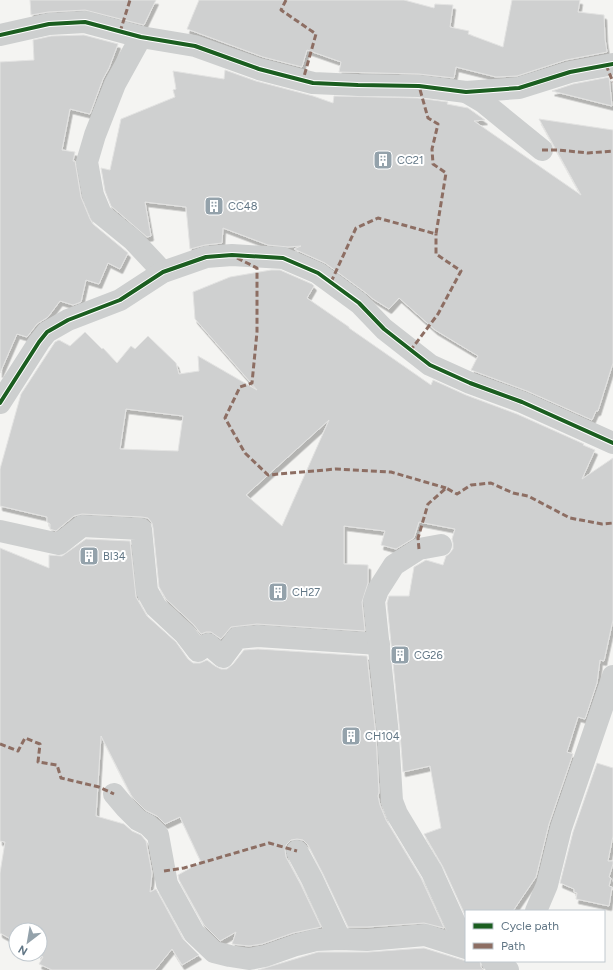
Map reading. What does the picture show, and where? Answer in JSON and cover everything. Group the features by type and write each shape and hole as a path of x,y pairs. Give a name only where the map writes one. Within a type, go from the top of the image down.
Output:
{"street":[{"path":"0,35 49,24 85,22 141,37 194,46 259,69 313,82 358,85 419,86 466,92 518,88 570,72 613,64"},
{"path":"141,37 115,84 95,135 87,162 93,195 101,214 133,240 163,272"},
{"path":"466,92 483,102 542,150"},
{"path":"0,403 47,332 68,320 120,300 163,272 206,257 232,255 283,258 318,272 359,303 384,329 430,365 470,383 522,402 613,443"},
{"path":"0,531 59,544 82,526 141,529 147,591 156,607 185,634 198,651 208,644 223,657 237,638 258,636 379,644"},
{"path":"441,545 419,549 394,565 378,590 374,601 391,763 392,801 397,814 432,872 465,946"},
{"path":"536,910 547,886 561,828 613,676"},
{"path":"114,794 138,820 148,825 158,835 167,884 194,933 199,940 214,952 250,959 265,956 296,945 316,940 367,940 425,936 465,948"},
{"path":"297,851 340,939"},
{"path":"494,962 508,970"}],"building":[{"path":"30,0 156,0 144,25 85,10 48,12 31,15"},
{"path":"199,0 404,0 434,8 435,4 453,5 450,27 469,31 468,34 503,47 512,0 580,0 578,12 604,15 607,52 566,60 517,76 496,77 456,67 454,78 419,74 339,72 341,62 307,50 302,67 263,57 187,29"},
{"path":"84,35 118,44 90,114 70,109 62,150 75,152 73,161 75,161 81,197 93,224 128,253 120,269 108,263 99,284 86,280 81,302 73,305 60,301 48,317 37,324 27,337 17,334 0,373 0,62 34,60 33,40 51,36"},
{"path":"225,70 256,81 313,96 333,103 334,96 418,98 448,102 447,104 468,108 485,120 474,121 581,195 539,119 613,130 613,363 598,411 596,411 592,420 527,391 471,370 478,356 435,330 399,298 389,309 373,299 325,263 294,249 301,246 288,247 268,245 223,228 222,243 190,249 186,207 145,202 151,236 147,237 111,206 105,191 101,168 110,170 121,119 175,97 173,90 176,89 173,71 224,79"},
{"path":"609,77 612,106 552,91 573,84"},
{"path":"271,270 280,270 312,284 314,286 307,298 431,385 433,380 466,395 517,414 595,450 582,479 613,458 613,620 604,661 600,660 597,683 585,719 578,717 567,752 573,754 549,824 536,877 514,910 465,910 465,915 443,867 424,834 441,828 430,766 403,772 387,603 389,596 409,596 414,567 426,560 443,565 446,556 453,549 452,539 455,529 419,522 414,538 396,549 381,545 385,531 344,526 344,564 368,565 368,583 362,602 365,631 257,624 231,627 221,639 211,632 201,634 194,625 166,599 159,587 153,528 152,523 148,518 82,514 74,516 56,531 50,529 50,524 47,522 47,517 0,506 0,469 21,394 55,342 59,340 70,346 85,332 117,363 131,346 135,349 148,336 176,363 179,374 199,371 198,356 257,390 195,319 193,292 230,277","holes":["126,409 183,416 178,451 120,449","329,420 282,526 246,495"]},
{"path":"86,539 130,541 136,597 147,616 176,642 188,659 193,663 200,663 207,660 221,669 227,669 244,650 258,649 367,656 376,736 378,796 380,805 386,820 421,878 444,928 424,923 348,927 308,845 303,840 297,839 291,840 286,845 286,857 321,927 293,933 262,944 249,946 232,944 236,932 220,941 204,925 179,880 178,875 201,862 180,817 165,824 157,816 145,810 134,799 101,736 96,816 124,824 132,831 141,835 146,841 152,873 150,892 156,889 183,939 199,955 182,965 172,949 155,970 52,970 39,964 40,962 48,962 48,922 8,922 8,938 0,933 0,873 5,842 0,841 0,548 49,568 49,555 62,556"},
{"path":"597,763 613,768 613,836 608,861 613,861 613,864 609,877 611,878 609,886 612,887 609,906 576,899 577,893 574,892 574,889 560,883 573,832"},
{"path":"424,948 465,961 465,962 480,962 481,967 484,970 258,970 318,952 368,952"}],"marked path":[{"path":"120,32 130,0"},
{"path":"286,0 281,10 316,34 303,80"},
{"path":"606,65 613,82"},
{"path":"331,282 356,228 378,218 436,234 446,173 433,164 432,149 438,124 428,118 419,86"},
{"path":"542,150 588,153 613,151"},
{"path":"410,351 438,314 461,271 436,254 436,234"},
{"path":"237,258 257,268 257,332 252,383 240,387 225,418 245,453 268,475 336,469 391,472 446,488"},
{"path":"419,549 418,538 428,504 446,488 457,494 471,485 491,483 513,493 528,496 570,518 602,524 613,523"},
{"path":"0,744 18,751 25,738 40,744 38,762 57,765 61,778 99,787 114,794"},
{"path":"164,871 184,868 269,843 297,851"}],"cycle path":[{"path":"0,35 49,24 85,22 141,37 195,46 259,69 313,83 419,86 466,92 519,88 570,72 613,64"},
{"path":"0,403 47,332 68,320 120,300 163,272 206,257 232,255 283,258 318,273 359,303 384,329 430,365 470,383 522,402 613,443"}],"place":[{"name":"CC21","path":"383,160"},
{"name":"CC48","path":"214,206"},
{"name":"BI34","path":"89,556"},
{"name":"CH27","path":"278,592"},
{"name":"CG26","path":"400,655"},
{"name":"CH104","path":"351,736"}]}
